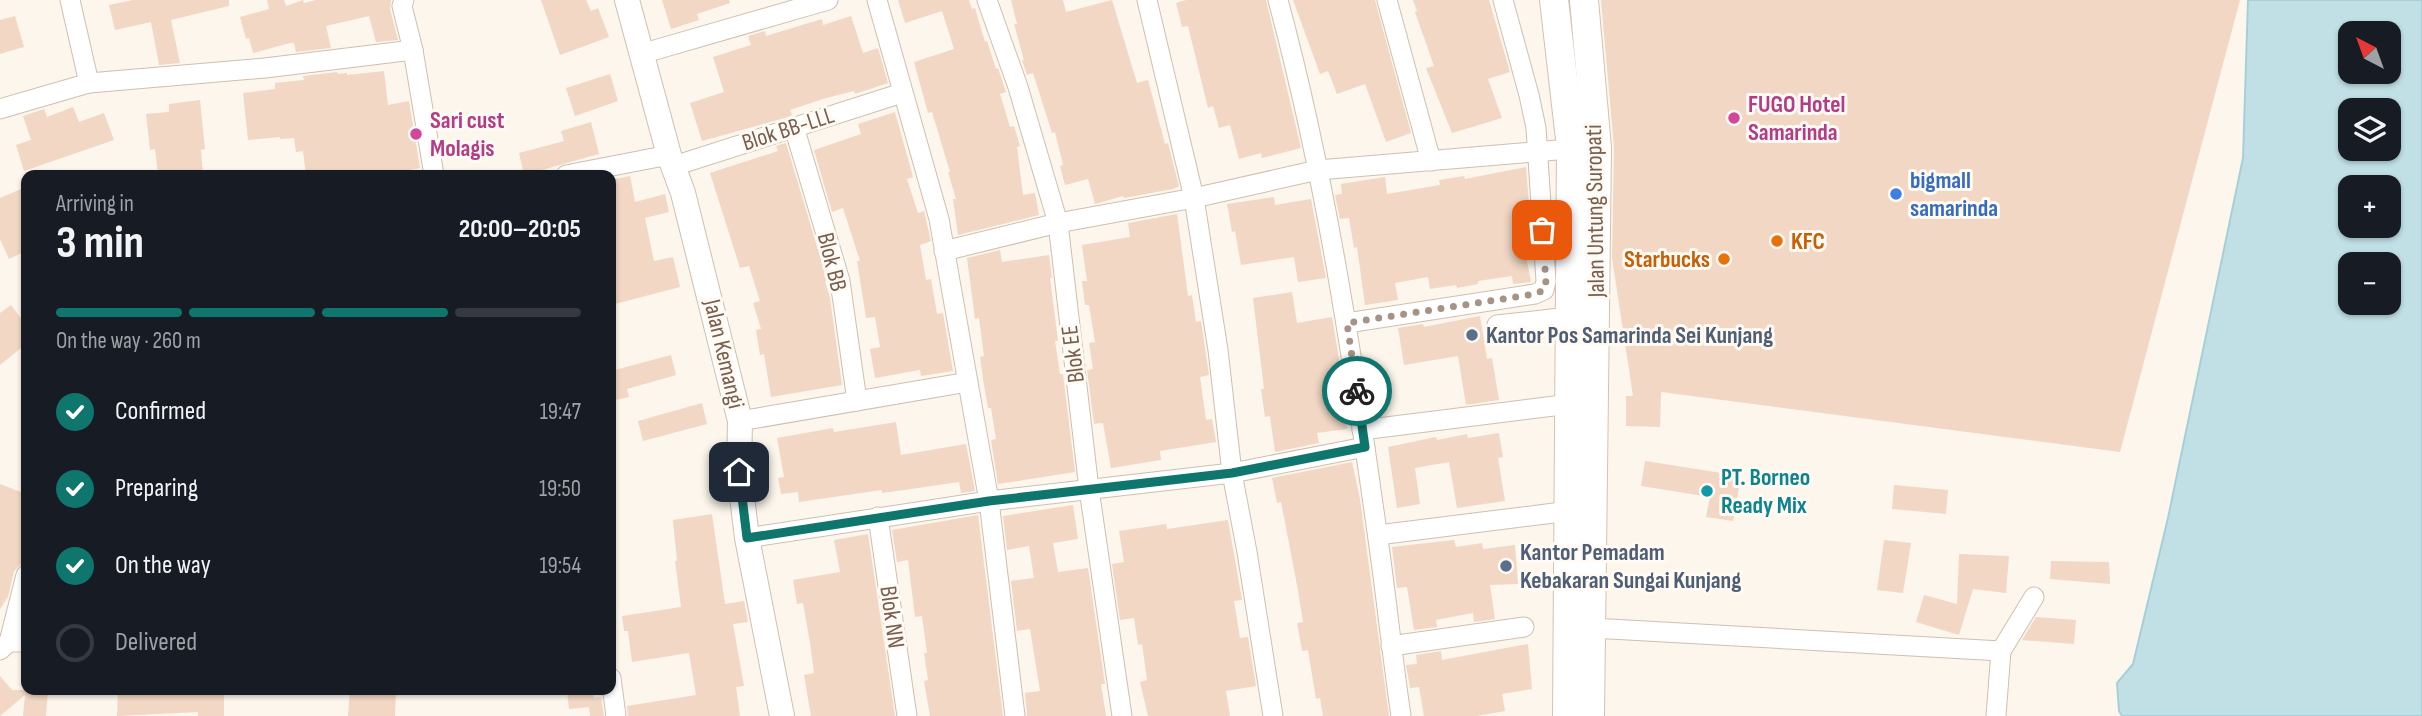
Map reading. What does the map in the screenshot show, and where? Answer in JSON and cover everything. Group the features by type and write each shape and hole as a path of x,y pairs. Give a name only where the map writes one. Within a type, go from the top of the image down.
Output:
{"main road":[{"name":"Jalan Untung Suropati","path":"1554,0 1584,148 1569,317 1567,716"},
{"name":"Jalan Untung Suropati","path":"1584,0 1592,628 1590,716"}],"street":[{"path":"70,0 89,83"},
{"path":"404,0 402,6 413,50 433,170"},
{"name":"Jalan Kemangi","path":"627,0 640,54 715,311 740,421 739,472 747,538 782,716"},
{"path":"640,54 828,0"},
{"path":"877,0 939,219 989,501 1015,716"},
{"name":"Blok EE","path":"987,0 1018,87 1058,223 1090,489 1122,716"},
{"path":"1147,0 1194,198 1218,350 1232,473 1273,716"},
{"path":"1278,0 1300,83 1347,323 1401,716"},
{"path":"1387,0 1431,161"},
{"path":"1347,323 1535,294 1544,290 1546,281 1536,128 1503,0"},
{"path":"0,109 89,83 265,68 413,50"},
{"name":"Blok BB-LLL","path":"601,170 672,160 794,127 902,93"},
{"name":"Blok BB","path":"794,127 840,281 857,401"},
{"path":"944,251 1058,223 1194,198 1318,170 1584,148"},
{"path":"1497,325 1569,317"},
{"path":"740,421 968,382"},
{"path":"747,538 989,501 1232,473 1364,439 1570,404"},
{"path":"1378,535 1570,511"},
{"name":"Blok NN","path":"878,517 907,716"},
{"path":"1996,716 2001,651 2034,597"},
{"path":"12,645 21,600"},
{"path":"1391,646 1524,627"},
{"path":"1592,628 2001,651"},
{"path":"613,695 616,716"}],"water":[{"path":"2248,0 2422,0 2422,716 2122,716 2119,711 2117,683 2133,664 2168,518 2243,158"}],"building":[{"path":"133,0 229,0 229,6 171,20 180,63 159,65 151,22 115,30 109,5"},
{"path":"267,0 284,0 286,6 303,0 304,3 316,0 391,0 390,9 398,40 376,42 369,16 326,26 331,48 296,52 294,43 290,43 253,53 240,17 269,9"},
{"path":"541,0 586,0 591,11 598,8 609,37 560,55"},
{"path":"662,0 729,0 730,3 697,14 699,20 671,29"},
{"path":"898,0 969,0 972,9 975,8 985,42 987,41 1006,92 1000,94 1010,127 1014,126 1020,146 1017,147 1023,195 1035,193 1039,215 958,235 953,199 956,199 950,172 932,112 928,113 914,62 954,49 942,11 905,23"},
{"path":"1011,0 1063,0 1066,12 1112,0 1137,83 1148,80 1179,186 1095,204 1088,179 1065,185 1055,132 1052,133 1033,73 1027,75 1022,60"},
{"path":"1186,0 1266,0 1301,148 1262,158 1261,153 1239,159 1230,125 1219,128 1213,106 1208,108 1188,26 1182,27 1176,3"},
{"path":"1293,0 1375,0 1411,133 1386,142 1365,84 1337,94 1328,71 1320,74"},
{"path":"1413,0 1489,0 1510,72 1488,79 1502,118 1452,133 1426,68 1434,66"},
{"name":"bigmall samarinda","path":"1601,0 2240,0 2120,452 1661,392 1660,427 1626,426 1626,396 1633,396 1612,258 1614,147"},
{"path":"15,16 24,47 0,54 0,20"},
{"path":"851,16 863,53 878,48 888,83 855,94 854,91 826,98 790,110 792,115 788,117 702,141 690,103 724,92 713,57 751,45 748,36 765,31 766,36 822,19 823,25"},
{"path":"384,71 388,105 409,101 420,168 305,170 303,151 296,152 294,138 248,140 243,93 275,89 275,83 304,80 303,76 337,72 347,75"},
{"path":"610,74 618,101 575,116 566,88"},
{"path":"200,100 205,149 201,150 203,170 157,170 155,149 150,150 146,114 169,112 169,104"},
{"path":"73,107 79,122 104,113 114,140 24,170 16,145 31,140 23,116 44,109 47,117"},
{"path":"895,112 913,177 907,179 918,213 924,211 931,241 920,245 926,280 931,279 937,314 943,313 953,371 921,376 920,370 875,378 870,349 880,347 875,317 866,318 857,261 860,261 843,208 832,212 814,150 861,134 858,124"},
{"path":"591,122 599,154 542,170 523,170 519,153 564,141 561,131"},
{"path":"786,143 827,280 825,281 830,298 842,385 771,397 764,354 760,355 756,330 761,329 753,303 760,301 749,266 740,268 710,173 778,151 776,146"},
{"path":"1526,167 1530,217 1519,219 1531,282 1513,284 1512,276 1478,281 1478,284 1457,288 1456,285 1430,289 1428,277 1395,283 1398,300 1365,305 1357,247 1354,248 1349,218 1340,219 1335,195 1342,194 1341,184 1385,177 1387,194 1440,185 1439,180 1464,176 1465,179"},
{"path":"630,176 635,202 665,194 669,212 645,218 654,261 673,257 680,287 616,304 616,179"},
{"path":"21,189 21,253 9,259 0,239 0,198"},
{"path":"1274,197 1275,205 1311,199 1326,278 1298,282 1294,257 1241,265 1227,204"},
{"path":"1177,214 1188,296 1192,295 1196,322 1201,321 1209,375 1200,377 1206,420 1212,419 1216,442 1160,451 1161,460 1111,468 1103,423 1094,424 1087,370 1093,369 1089,343 1095,342 1089,305 1085,305 1082,281 1087,281 1082,245 1130,237 1128,223"},
{"path":"1000,250 1002,262 1049,255 1058,341 1055,341 1060,374 1063,374 1075,472 998,484 991,440 996,439 984,385 980,357 984,356 979,318 975,319 967,258"},
{"path":"1292,292 1297,323 1332,317 1347,429 1317,433 1319,443 1275,452 1270,416 1265,417 1261,389 1264,389 1253,298"},
{"path":"11,305 21,318 21,348 0,365 0,313"},
{"path":"1480,316 1487,359 1492,358 1499,400 1466,405 1458,356 1404,365 1398,328 1423,324 1424,327"},
{"path":"671,355 676,375 627,389 629,397 616,400 616,370"},
{"path":"702,403 707,424 643,441 638,421"},
{"path":"896,422 901,455 966,444 975,491 961,493 959,482 799,502 798,492 781,494 778,478 784,477 777,438 833,428 834,432"},
{"path":"1499,433 1503,457 1498,458 1505,501 1457,508 1449,462 1415,468 1420,504 1397,508 1388,447 1436,437 1437,440 1467,434 1468,438"},
{"name":"PT. Borneo Ready Mix","path":"1645,461 1741,476 1733,521 1706,517 1710,497 1641,486"},
{"path":"1352,462 1360,499 1389,716 1323,716 1320,698 1316,699 1308,650 1302,651 1297,623 1303,622 1297,585 1281,502 1277,503 1272,478"},
{"path":"0,484 21,492 21,564 14,571 8,597 0,609"},
{"path":"1894,485 1948,490 1946,514 1892,509"},
{"path":"1073,505 1078,539 1053,543 1058,572 1088,568 1105,684 1101,684 1106,716 1027,716 1025,693 1040,691 1030,629 1017,631 1011,581 1034,578 1029,546 1007,550 1003,516"},
{"path":"712,514 725,604 744,601 748,622 733,624 744,686 736,687 740,716 628,716 627,706 696,695 689,653 632,662 628,631 624,631 622,616 681,607 673,520"},
{"path":"978,515 1003,716 930,716 924,681 928,680 922,616 915,617 908,560 897,562 892,530"},
{"path":"1228,520 1242,600 1234,601 1240,638 1248,637 1256,686 1226,691 1230,716 1148,716 1140,682 1147,680 1142,644 1138,645 1134,618 1120,620 1112,564 1124,562 1119,531 1166,524 1167,529"},
{"path":"868,534 895,716 811,716 804,675 814,673 803,603 797,604 793,580 840,572 834,540"},
{"path":"1454,540 1456,547 1482,543 1483,549 1515,545 1518,584 1490,585 1495,619 1474,622 1473,613 1436,620 1437,627 1414,630 1407,587 1397,588 1392,547"},
{"path":"1884,540 1911,543 1903,593 1877,590"},
{"path":"1959,554 2009,556 2006,593 1973,589 1959,635 1916,622 1924,595 1957,604"},
{"path":"2051,561 2109,562 2110,584 2050,579"},
{"path":"2036,617 2076,620 2074,644 2022,640"},
{"path":"1528,644 1532,689 1502,694 1505,711 1477,716 1424,716 1419,687 1410,688 1406,665 1417,664 1416,655 1441,651 1442,660"},
{"path":"0,676 12,690 21,690 21,695 25,695 0,716"},
{"path":"25,695 48,695 46,716 23,716"},
{"path":"118,695 224,695 224,716 198,716 198,712 117,716"},
{"path":"350,695 396,695 395,716 348,716"},
{"path":"568,695 594,695 594,698 601,697 604,716 590,716 589,707 569,709"}],"way so far":[{"path":"1357,391 1347,323 1535,294 1544,290 1546,281 1542,230"}],"place":[{"name":"FUGO Hotel Samarinda","path":"1734,118"},
{"name":"Sari cust Molagis","path":"416,134"},
{"name":"bigmall samarinda","path":"1896,194"},
{"name":"KFC","path":"1777,241"},
{"name":"Starbucks","path":"1724,259"},
{"name":"Kantor Pos Samarinda Sei Kunjang","path":"1472,335"},
{"name":"PT. Borneo Ready Mix","path":"1707,491"},
{"name":"Kantor Pemadam Kebakaran Sungai Kunjang","path":"1506,566"}],"route":[{"path":"739,472 747,538 989,501 1232,473 1365,447 1357,391"}]}
